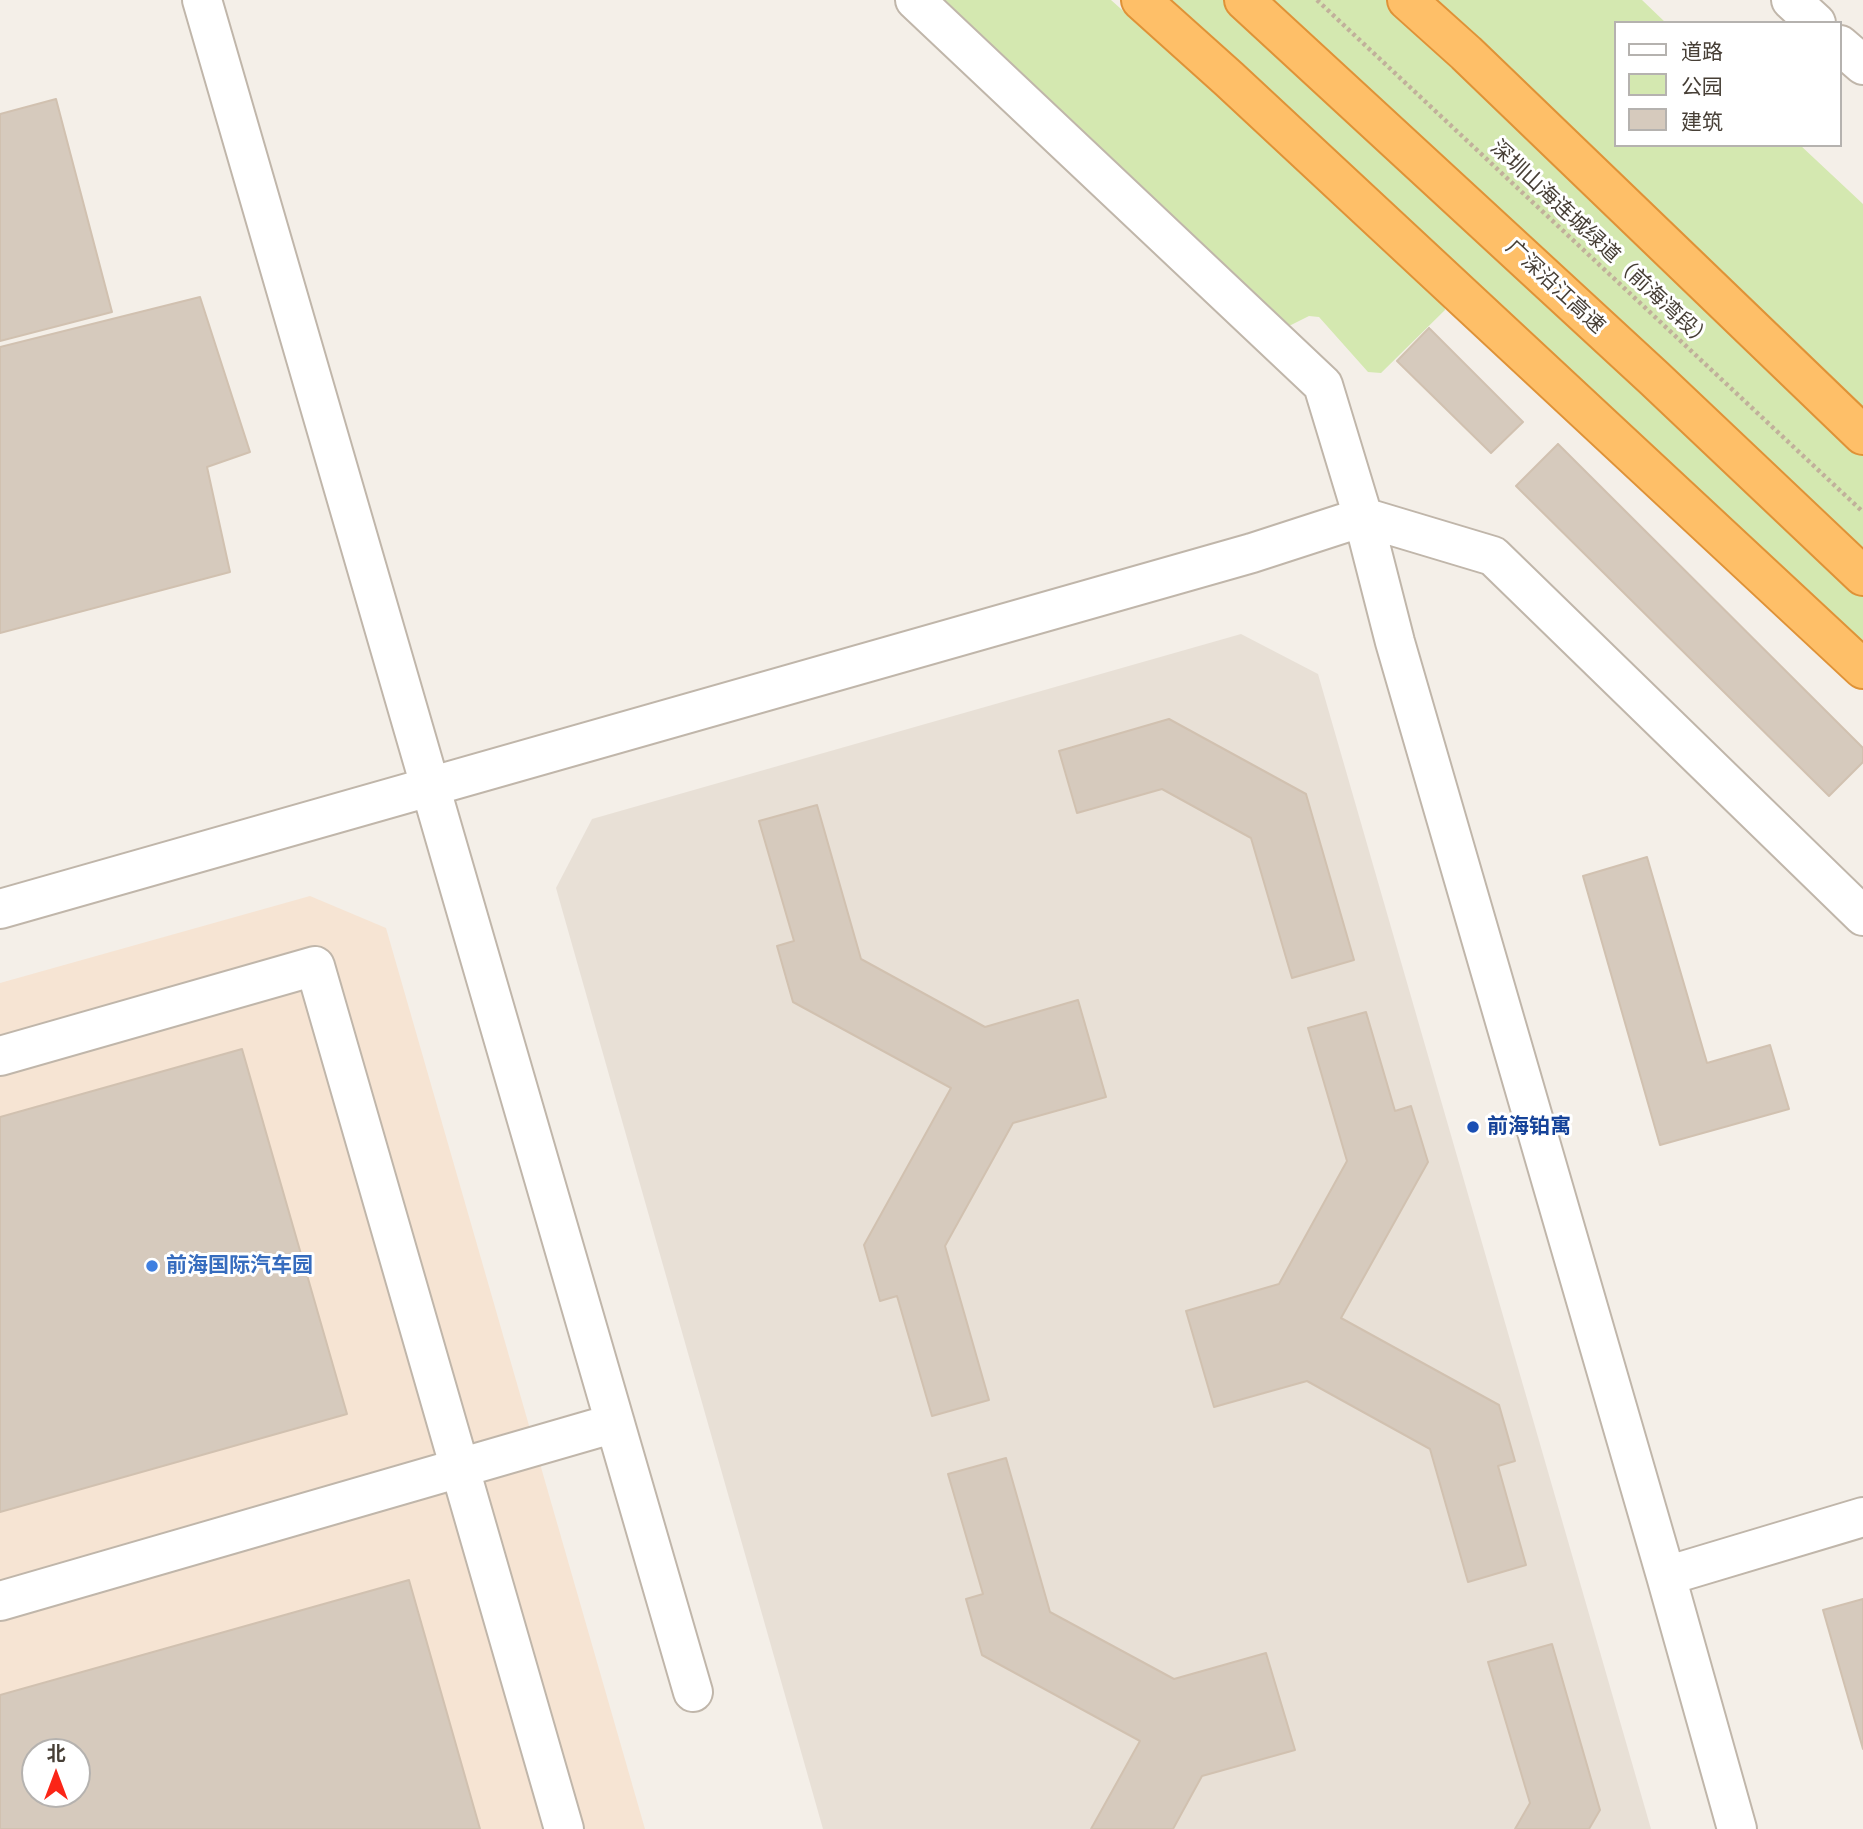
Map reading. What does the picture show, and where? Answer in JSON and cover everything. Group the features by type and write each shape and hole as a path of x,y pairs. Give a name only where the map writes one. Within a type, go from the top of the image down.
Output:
{"highway":[{"path":"1141,0 1863,669"},
{"name":"广深沿江高速","path":"1244,0 1654,378 1863,576"},
{"path":"1407,0 1466,53"},
{"path":"1414,0 1863,435"}],"street":[{"path":"202,0 693,1692"},
{"path":"915,0 1323,385 1363,516 1395,642 1737,1829"},
{"path":"1791,0 1814,21"},
{"path":"1842,47 1863,65"},
{"path":"0,909 1252,553 1363,516 1493,556 1863,916"},
{"path":"0,1056 315,966 564,1829"},
{"path":"0,1601 615,1423"},
{"path":"1666,1576 1863,1517"}],"path":[{"name":"深圳山海连城绿道（前海湾段）","path":"1317,0 1863,512"}],"shaded area":[{"name":"前海铂寓","path":"1241,634 1318,674 1651,1829 823,1829 556,888 592,819"},
{"path":"310,896 386,928 645,1829 0,1829 0,983"}],"green space":[{"path":"933,0 1111,0 1442,296 1445,310 1381,373 1368,372 1319,317 1309,316 1291,325 1278,326"},
{"path":"1172,0 1642,0 1664,21 1615,21 1615,147 1802,147 1863,204 1863,653"}],"building":[{"path":"56,99 112,312 0,341 0,114"},
{"path":"200,297 250,452 207,467 230,572 0,633 0,347"},
{"path":"1429,328 1523,422 1491,453 1397,361"},
{"path":"1558,444 1863,748 1863,762 1829,796 1516,486"},
{"path":"1169,719 1306,794 1354,960 1292,978 1251,838 1162,789 1077,813 1059,751"},
{"path":"817,805 861,959 985,1027 1078,1000 1106,1097 1013,1123 945,1246 989,1400 932,1416 897,1296 880,1301 864,1245 951,1088 793,1002 777,946 794,941 759,821"},
{"path":"1647,857 1707,1063 1770,1045 1789,1109 1660,1145 1583,876"},
{"path":"1366,1012 1395,1111 1411,1106 1428,1162 1341,1318 1499,1405 1515,1461 1498,1466 1526,1565 1468,1582 1430,1449 1307,1381 1214,1407 1186,1311 1279,1284 1347,1161 1308,1028"},
{"name":"前海国际汽车园","path":"242,1049 347,1414 0,1512 0,1117"},
{"path":"1006,1458 1050,1612 1174,1679 1266,1653 1295,1750 1202,1776 1173,1829 1091,1829 1140,1741 982,1655 966,1599 983,1594 948,1474"},
{"path":"409,1580 480,1829 0,1829 0,1695"},
{"path":"1863,1599 1863,1749 1823,1610"},
{"path":"1552,1644 1600,1810 1589,1829 1515,1829 1530,1803 1488,1662"}],"place":[{"name":"前海铂寓","path":"1473,1127"},
{"name":"前海国际汽车园","path":"152,1266"}]}
